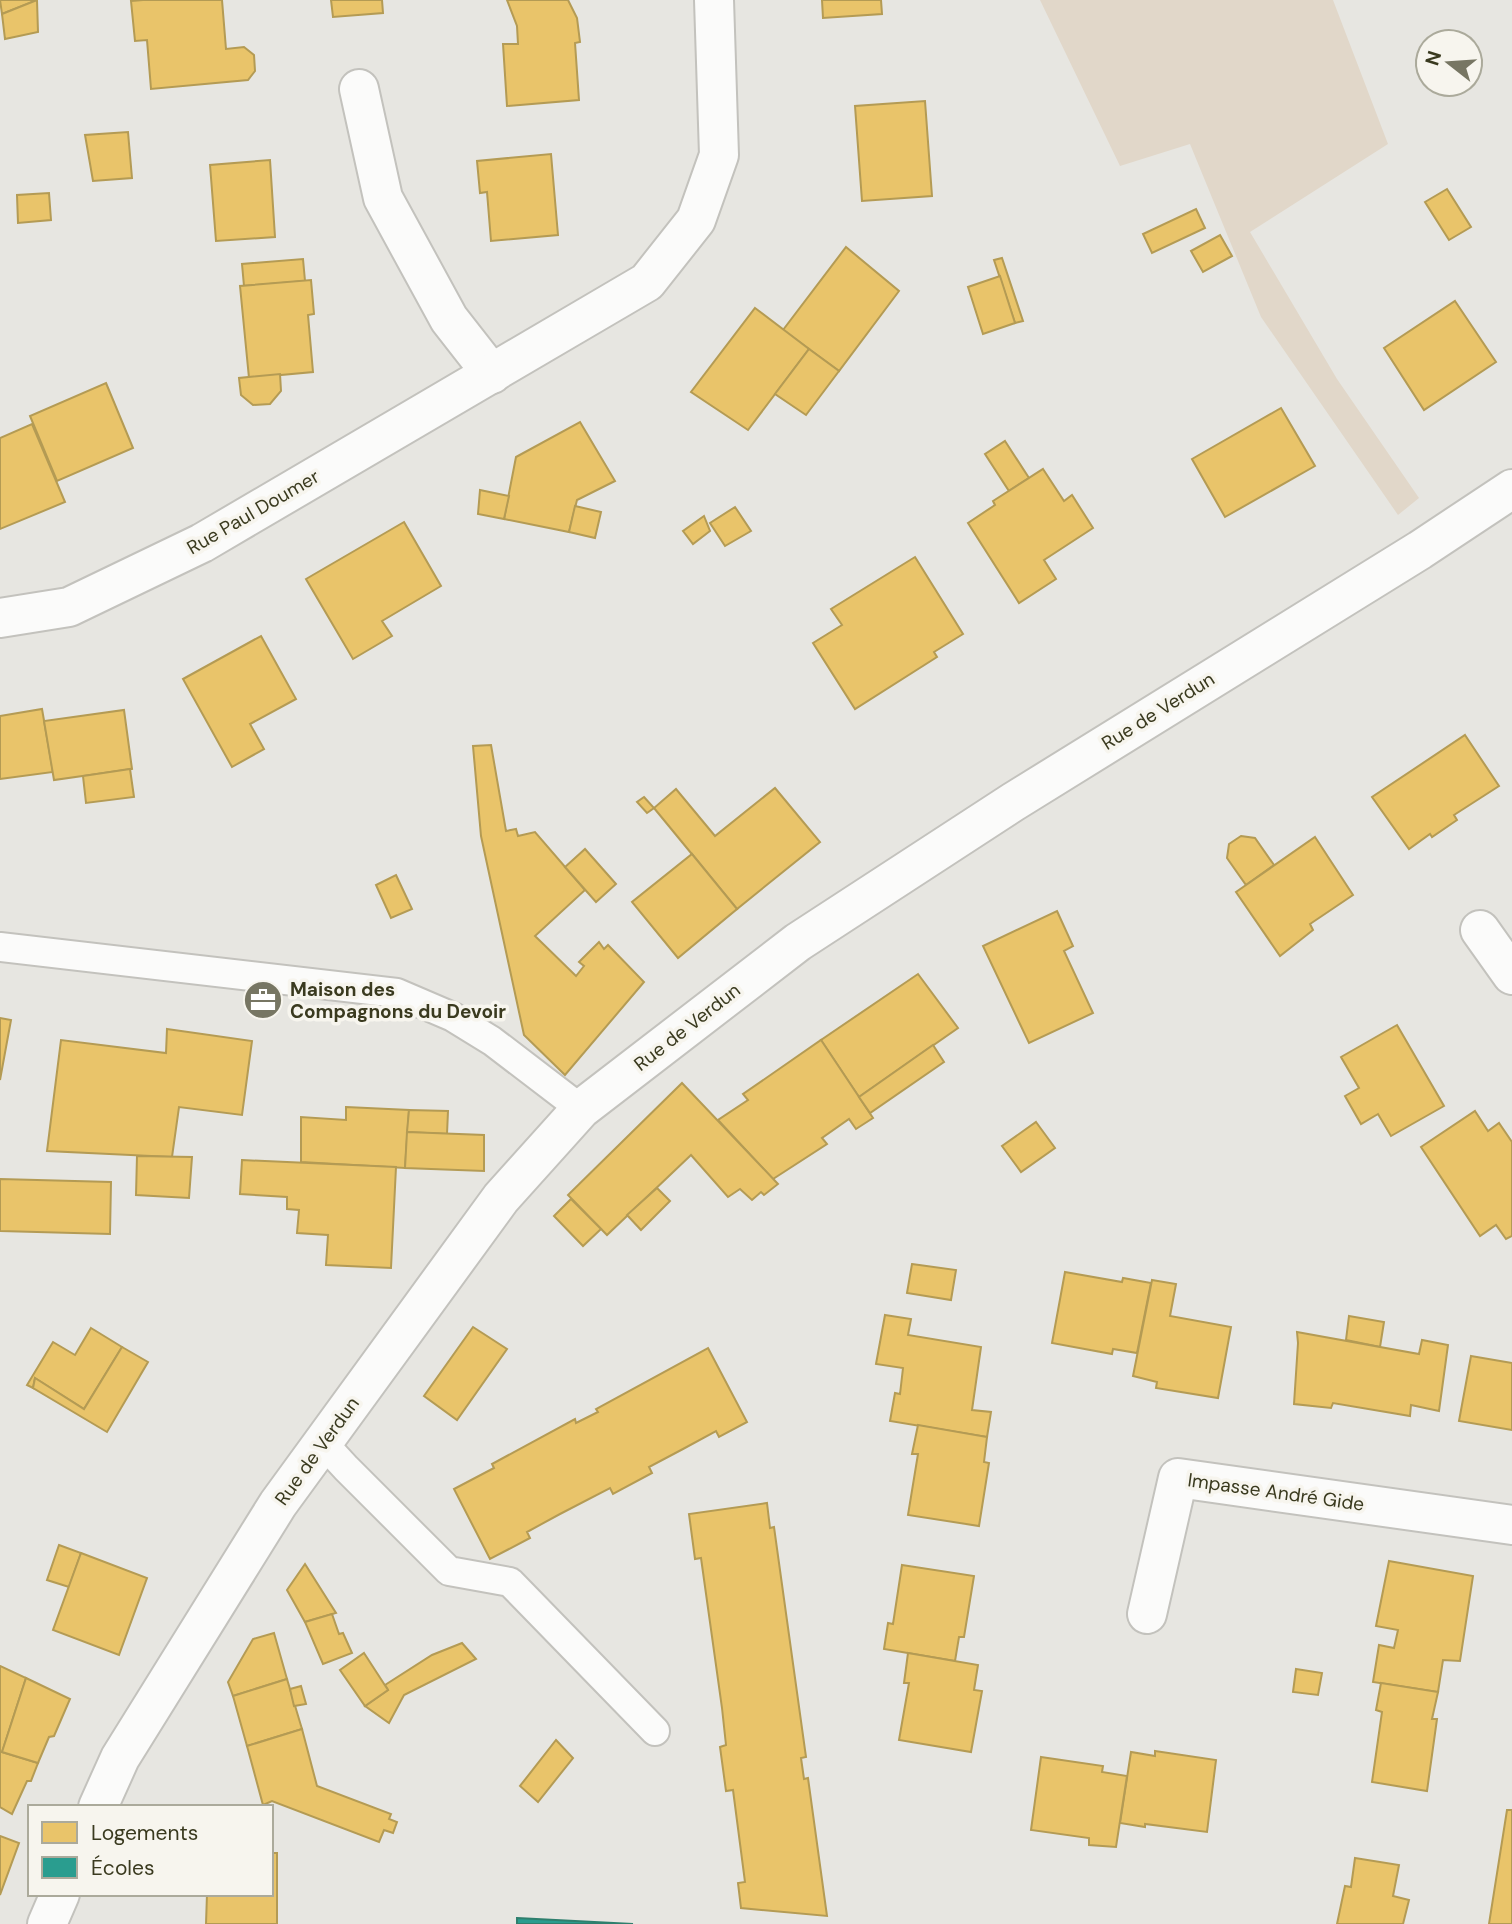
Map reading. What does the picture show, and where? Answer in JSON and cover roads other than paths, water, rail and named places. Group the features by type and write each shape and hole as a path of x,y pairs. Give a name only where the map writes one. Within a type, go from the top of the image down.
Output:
{"street":[{"name":"Rue Paul Doumer","path":"0,618 69,607 202,543 647,282 696,220 719,155 714,0"},
{"path":"359,89 383,198 449,319 492,373"},
{"name":"Rue de Verdun","path":"99,1805 120,1758 278,1504 501,1199 581,1109 798,942 1013,802 1420,550 1512,489"},
{"path":"1480,930 1512,975"},
{"name":"Impasse André Gide","path":"1147,1614 1178,1478 1512,1525"},
{"path":"47,1924 59,1896"}],"lane":[{"path":"0,947 397,993 453,1017 492,1041 581,1109"},
{"path":"323,1443 449,1571 510,1582 655,1731"}],"place":[{"name":"Maison des Compagnons du Devoir","path":"263,1000"}]}
